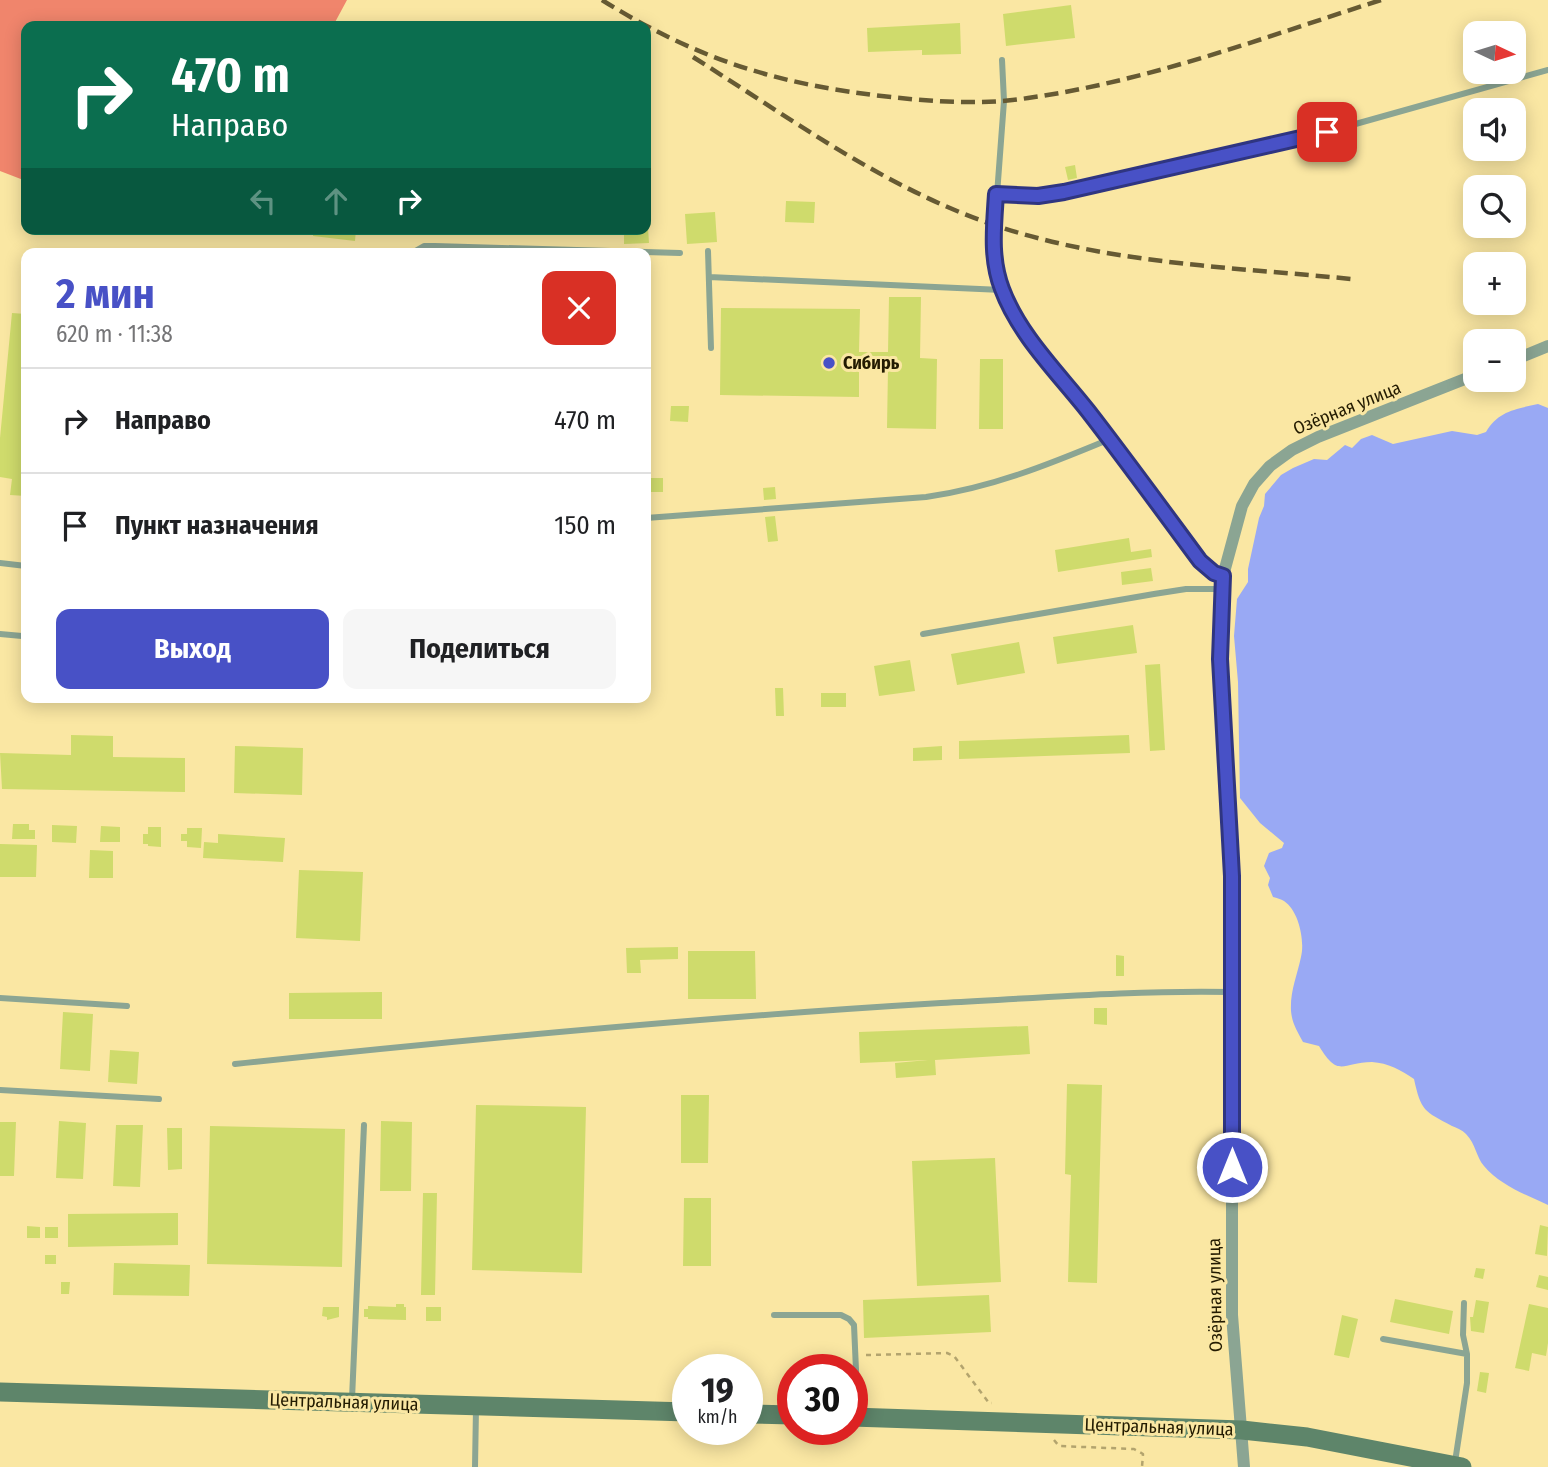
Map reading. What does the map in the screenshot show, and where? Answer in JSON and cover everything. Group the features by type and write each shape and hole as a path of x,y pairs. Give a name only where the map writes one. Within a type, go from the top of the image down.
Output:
{"street":[{"path":"1526,355 1548,346"},
{"name":"Озёрная улица","path":"1244,1467 1232,1315 1234,992 1230,824 1220,659 1222,583 1242,506 1254,484 1270,466 1292,450 1318,438 1463,380"},
{"name":"Центральная улица","path":"0,1392 672,1412"},
{"name":"Центральная улица","path":"868,1417 1241,1430 1307,1437 1459,1466"}],"lane":[{"path":"923,634 1222,583 1200,561 1110,439 1025,332 1002,290 993,248 1004,102 1002,60"},
{"path":"996,194 1038,196 1064,192 1327,132 1548,70"},
{"path":"421,248 498,248"},
{"path":"708,251 711,348"},
{"path":"651,252 680,253"},
{"path":"709,277 1002,290"},
{"path":"651,517 926,497 961,492 1029,472 1110,439"},
{"path":"0,563 21,565"},
{"path":"0,634 21,636"},
{"path":"235,1064 477,1038 790,1012 1149,992 1234,992"},
{"path":"0,998 127,1006"},
{"path":"0,1090 159,1099"},
{"path":"352,1402 364,1125"},
{"path":"1459,1466 1465,1405 1464,1303"},
{"path":"774,1315 841,1315 854,1325 855,1354"},
{"path":"1383,1339 1466,1354"},
{"path":"475,1467 476,1406"}],"path":[{"path":"868,1356 947,1353 954,1356 989,1403 995,1404"},
{"path":"1054,1423 1054,1441 1059,1446 1135,1449 1143,1454 1142,1467"}],"shaded area":[{"path":"0,0 347,0 336,21 21,21 21,179 0,171"}],"water":[{"path":"1538,404 1548,408 1548,1205 1514,1189 1490,1173 1466,1134 1425,1109 1414,1079 1378,1063 1337,1066 1319,1046 1303,1042 1291,1011 1302,950 1300,927 1289,906 1283,900 1273,897 1268,885 1270,878 1264,866 1269,853 1282,848 1284,843 1260,823 1240,798 1238,682 1234,636 1237,599 1248,582 1248,569 1265,494 1281,475 1314,459 1327,460 1345,445 1352,448 1361,439 1372,435 1393,444 1452,431 1477,435 1486,432 1502,415"}],"building":[{"path":"1071,5 1075,38 1006,46 1003,14"},
{"path":"960,23 961,54 922,55 922,50 868,52 867,28"},
{"path":"1075,165 1077,178 1068,180 1065,167"},
{"path":"786,201 815,202 814,223 785,222"},
{"path":"715,212 717,242 687,244 685,214"},
{"path":"313,235 356,235 355,241"},
{"path":"624,235 648,235 649,243 624,244"},
{"name":"Сибирь","path":"889,297 921,297 920,358 937,359 936,429 887,428 888,368 859,367 859,397 720,395 721,308 860,309 859,352 888,352"},
{"path":"12,313 21,314 21,496 10,495 12,479 0,477 0,438"},
{"path":"980,359 1003,359 1003,429 979,429"},
{"path":"671,406 689,406 688,422 670,421"},
{"path":"651,478 663,478 663,492 651,492"},
{"path":"775,487 776,499 764,500 763,488"},
{"path":"775,516 778,541 768,542 765,517"},
{"path":"1129,538 1131,552 1151,549 1152,557 1058,572 1055,550"},
{"path":"1151,568 1153,581 1122,585 1121,572"},
{"path":"1133,625 1137,653 1057,664 1053,637"},
{"path":"1019,642 1025,673 957,685 951,654"},
{"path":"910,660 915,691 879,696 874,666"},
{"path":"1160,664 1165,750 1150,751 1145,665"},
{"path":"775,688 783,688 784,716 776,716"},
{"path":"821,693 846,693 846,707 821,707"},
{"path":"71,735 113,736 113,757 185,758 185,792 2,789 0,753 71,755"},
{"path":"1129,735 1130,753 959,759 959,741"},
{"path":"235,746 303,748 302,795 234,793"},
{"path":"942,746 942,760 913,761 913,748"},
{"path":"13,824 29,824 29,830 35,830 35,839 12,839"},
{"path":"52,825 77,826 76,843 52,842"},
{"path":"101,826 120,827 120,842 100,842"},
{"path":"148,827 161,827 161,847 143,844 143,834 148,834"},
{"path":"187,828 202,828 201,848 187,847 187,841 181,841 181,834 187,834"},
{"path":"218,834 285,838 283,862 203,858 204,842 218,843"},
{"path":"0,844 37,845 36,877 0,877"},
{"path":"90,850 113,851 113,878 89,878"},
{"path":"299,870 363,872 360,941 296,938"},
{"path":"678,947 678,959 640,960 641,973 627,973 626,948"},
{"path":"688,951 755,951 756,999 688,999"},
{"path":"1116,955 1124,956 1124,976 1116,976"},
{"path":"382,992 382,1019 289,1019 289,993"},
{"path":"1094,1008 1107,1008 1107,1025 1094,1024"},
{"path":"63,1012 93,1014 90,1071 60,1069"},
{"path":"1028,1026 1030,1054 935,1060 936,1075 896,1078 895,1063 928,1060 860,1063 859,1032"},
{"path":"110,1050 139,1052 137,1084 108,1082"},
{"path":"1067,1084 1102,1085 1097,1283 1068,1282 1071,1175 1065,1174"},
{"path":"681,1095 709,1095 708,1163 681,1163"},
{"path":"476,1105 586,1107 582,1273 472,1270"},
{"path":"59,1121 86,1123 83,1179 56,1178"},
{"path":"381,1121 412,1122 411,1191 380,1191"},
{"path":"0,1122 16,1122 14,1176 0,1176"},
{"path":"116,1125 143,1125 140,1187 113,1186"},
{"path":"210,1126 345,1129 342,1267 207,1264"},
{"path":"167,1128 182,1128 182,1169 168,1170"},
{"path":"995,1158 1001,1282 917,1286 912,1161"},
{"path":"423,1193 437,1193 435,1295 421,1295"},
{"path":"684,1198 711,1198 711,1266 683,1266"},
{"path":"178,1213 178,1245 68,1247 68,1214"},
{"path":"1540,1225 1548,1227 1547,1256 1535,1254"},
{"path":"27,1226 40,1227 40,1238 27,1238"},
{"path":"45,1227 58,1227 58,1238 45,1238"},
{"path":"45,1255 56,1255 56,1264 45,1264"},
{"path":"114,1263 190,1265 189,1296 113,1295"},
{"path":"1476,1268 1485,1269 1483,1279 1474,1277"},
{"path":"1539,1275 1548,1277 1548,1290 1536,1287"},
{"path":"61,1282 70,1282 69,1294 61,1294"},
{"path":"989,1295 991,1332 864,1338 863,1300"},
{"path":"1395,1299 1453,1311 1449,1334 1390,1322"},
{"path":"1476,1300 1489,1302 1484,1333 1471,1331 1470,1317 1473,1317"},
{"path":"396,1304 404,1304 406,1307 406,1320 364,1317 364,1309 368,1309 368,1306 396,1307"},
{"path":"1529,1304 1548,1308 1548,1343 1546,1356 1532,1353 1529,1371 1515,1368"},
{"path":"323,1307 339,1307 339,1317 327,1320 327,1317 322,1316"},
{"path":"426,1307 441,1307 441,1321 426,1321"},
{"path":"1342,1315 1358,1319 1349,1358 1334,1355"},
{"path":"1480,1372 1489,1373 1486,1393 1477,1391"}],"railway":[{"path":"602,0 637,21"},
{"path":"651,28 706,54 776,77 850,92 977,102 1028,98 1118,81 1381,0"},
{"path":"693,57 876,172 954,210 994,225 1037,238 1126,256 1351,279"}],"place":[{"name":"Сибирь","path":"829,363"}],"route":[{"path":"1232,1167 1234,992 1230,824 1220,659 1223,576 1214,573 1200,561 1110,439 1025,332 1012,311 997,275 993,248 996,194 1038,196 1064,192 1327,132"}]}
